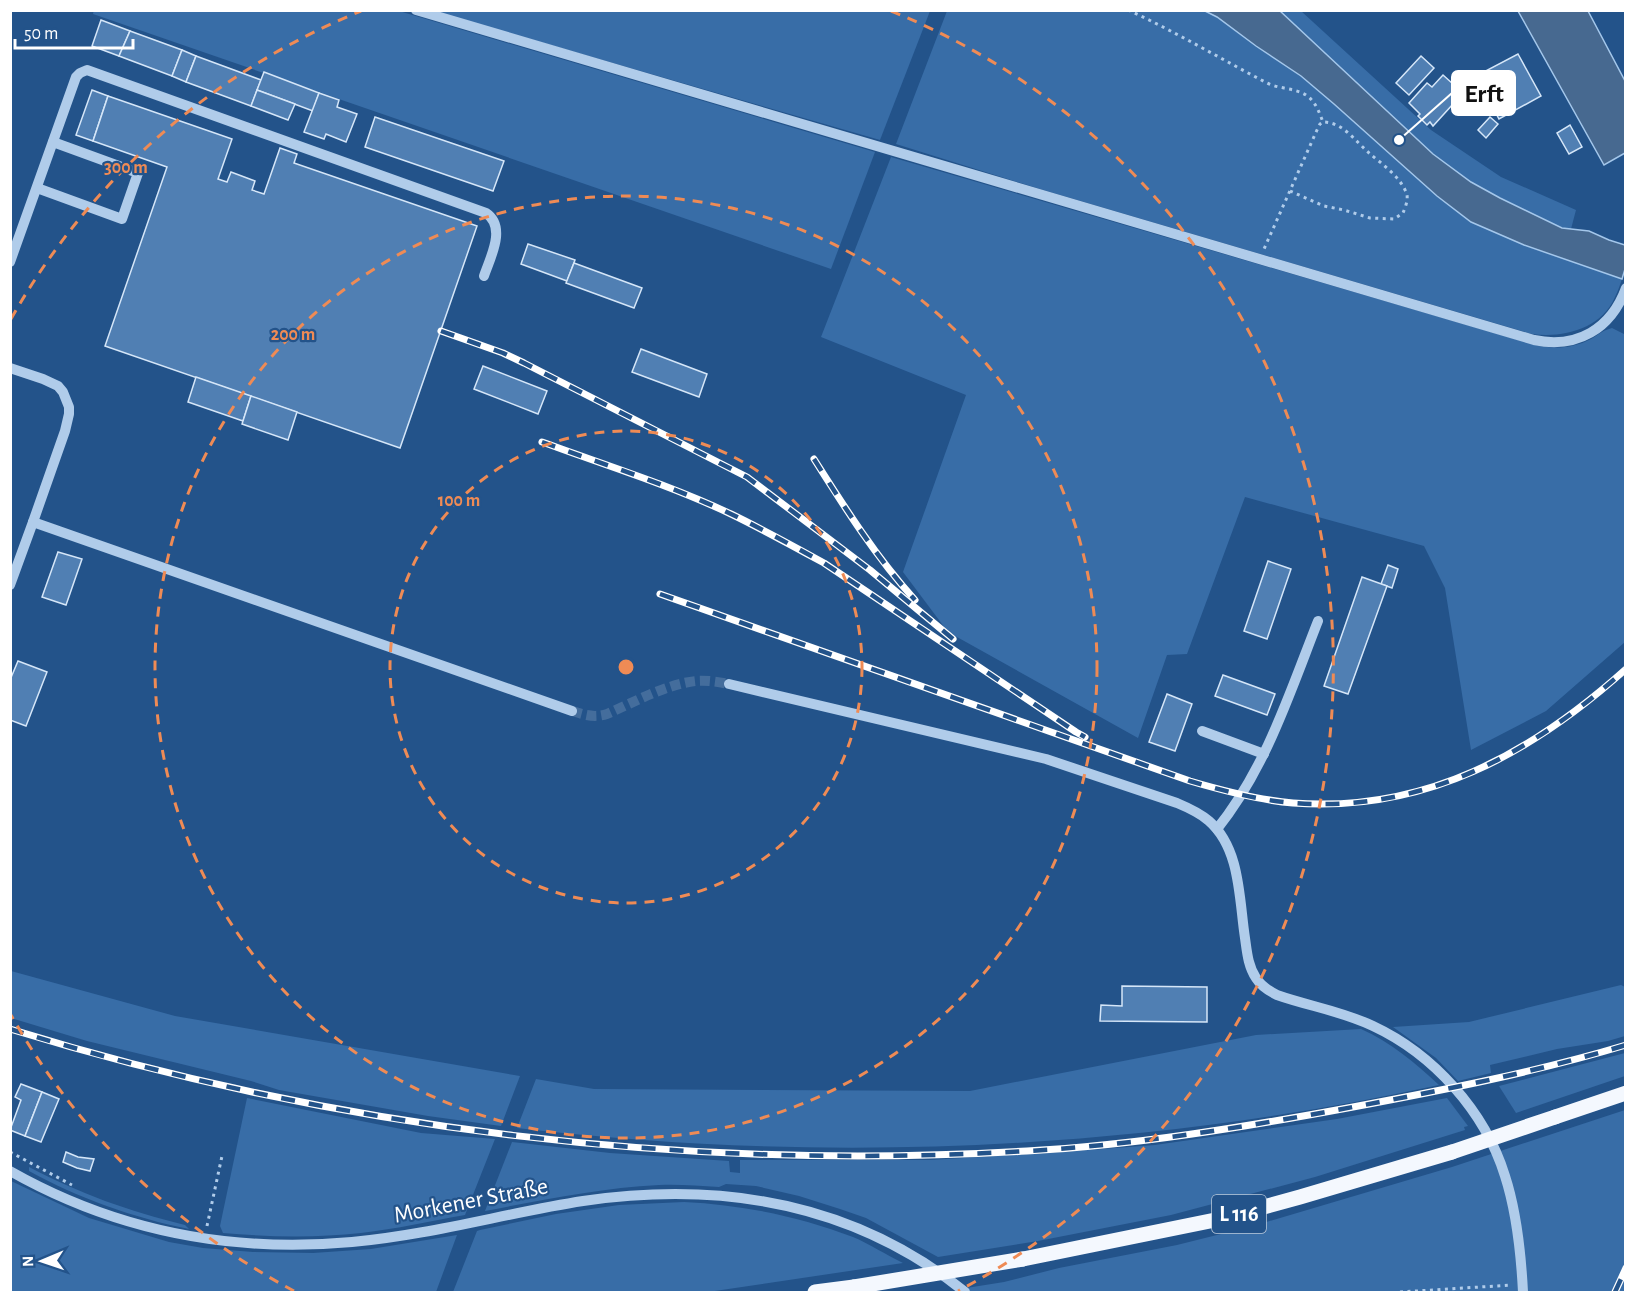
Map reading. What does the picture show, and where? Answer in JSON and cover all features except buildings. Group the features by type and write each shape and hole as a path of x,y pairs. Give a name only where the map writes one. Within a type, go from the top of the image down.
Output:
{"main road":[{"name":"L 116","path":"815,1293 1023,1259 1251,1211 1452,1152 1626,1093"}],"street":[{"path":"416,10 1543,342 1571,340 1594,330 1609,318 1626,288"},
{"path":"10,262 76,77 82,71 92,71 486,213 493,218 497,232 484,276"},
{"path":"37,188 122,219 135,183 138,174 53,142"},
{"path":"10,368 43,378 58,386 69,406 65,431 10,585"},
{"path":"33,522 572,711"},
{"path":"1217,829 1235,805 1264,754 1318,621"},
{"path":"729,684 1057,762 1184,806 1205,818 1217,829 1227,844 1233,864 1248,961 1259,982 1277,995 1358,1019 1390,1035 1434,1067 1476,1116 1499,1159 1509,1187 1518,1233 1522,1288"},
{"path":"1202,731 1264,754"},
{"name":"Morkener Straße","path":"10,1171 73,1202 110,1216 144,1227 229,1242 293,1244 353,1242 443,1228 581,1201 650,1194 691,1193 749,1198 813,1213 876,1237 936,1271 964,1293"}],"path":[{"path":"1128,10 1167,28 1270,84 1303,93 1315,104 1323,122"},
{"path":"1260,259 1317,130 1323,122"},
{"path":"1290,190 1324,206 1370,218 1394,219 1403,213 1407,194 1395,176 1367,152 1353,136 1335,124 1323,122"},
{"path":"10,1152 78,1188"},
{"path":"204,1239 222,1156"},
{"path":"207,1226 229,1242"},
{"path":"1400,1293 1522,1288"}],"shaded area":[{"path":"94,10 399,11 875,152 831,269 93,14"},
{"path":"433,11 930,11 880,140"},
{"path":"947,11 1205,11 1301,76 1437,196 1471,222 1524,245 1622,279 1617,292 1609,308 1591,324 1569,332 1532,334 1040,189 896,144"},
{"path":"1205,11 1280,11 1433,154 1471,182 1562,228 1589,231 1625,245 1625,269 1622,279 1524,245 1471,222 1437,196 1301,76"},
{"path":"1280,11 1301,11 1431,130 1501,177 1576,210 1571,229 1562,228 1500,198 1471,182 1433,154"},
{"path":"1518,11 1588,11 1625,81 1625,153 1604,165"},
{"path":"891,157 1539,346 1572,346 1612,328 1626,335 1625,642 1546,711 1471,750 1445,588 1424,546 1245,497 1187,654 1167,655 1138,738 948,632 903,572 966,395 821,337"},
{"path":"11,971 175,1016 520,1076 501,1126 428,1116 279,1090 87,1041 11,1018"},
{"path":"1621,985 1625,987 1625,1036 1490,1065 1491,1073 1458,1081 1436,1058 1393,1027 1469,1022"},
{"path":"1361,1029 1393,1047 1439,1085 1325,1107 1211,1125 1096,1137 980,1145 864,1148 748,1146 632,1139 517,1128 536,1079 594,1089 970,1091 1256,1035"},
{"path":"1625,1053 1625,1076 1516,1113 1499,1086"},
{"path":"247,1098 421,1133 495,1139 465,1215 344,1235 292,1236 223,1233 220,1226"},
{"path":"1447,1098 1468,1126 1464,1127 1465,1130 1315,1177 1171,1215 1038,1241 938,1257 866,1218 799,1196 756,1186 659,1185 615,1189 485,1211 512,1142 610,1153 729,1161 730,1172 740,1173 740,1160 929,1160 1155,1145 1337,1119"},
{"path":"1625,1110 1625,1292 965,1292 960,1289 1004,1282 1059,1268 1177,1245 1253,1226 1452,1167"},
{"path":"29,1167 105,1201 185,1225 189,1229 127,1213 87,1198 29,1171"},
{"path":"11,1181 89,1218 169,1242 203,1248 313,1253 371,1249 457,1235 436,1292 11,1292"},
{"path":"684,1202 728,1206 791,1217 853,1237 903,1263 708,1292 453,1292 477,1231 556,1214 619,1205"}],"tunnel":[{"path":"572,711 598,716 685,683 704,681 729,684"}],"railway":[{"path":"441,331 524,363 747,477 870,570 953,639"},
{"path":"542,442 708,504 801,550 1085,737"},
{"path":"814,459 874,549 915,600"},
{"path":"660,594 1190,781 1241,795 1293,803 1341,804 1387,798 1431,787 1473,772 1552,727 1590,700 1626,669"},
{"path":"10,1029 134,1064 259,1093 386,1117 513,1135 641,1148 770,1155 899,1156 1027,1151 1150,1140 1421,1094 1524,1072 1626,1045"},
{"path":"1615,1292 1626,1268"}],"place":[{"name":"Erft","path":"1399,140"}]}
